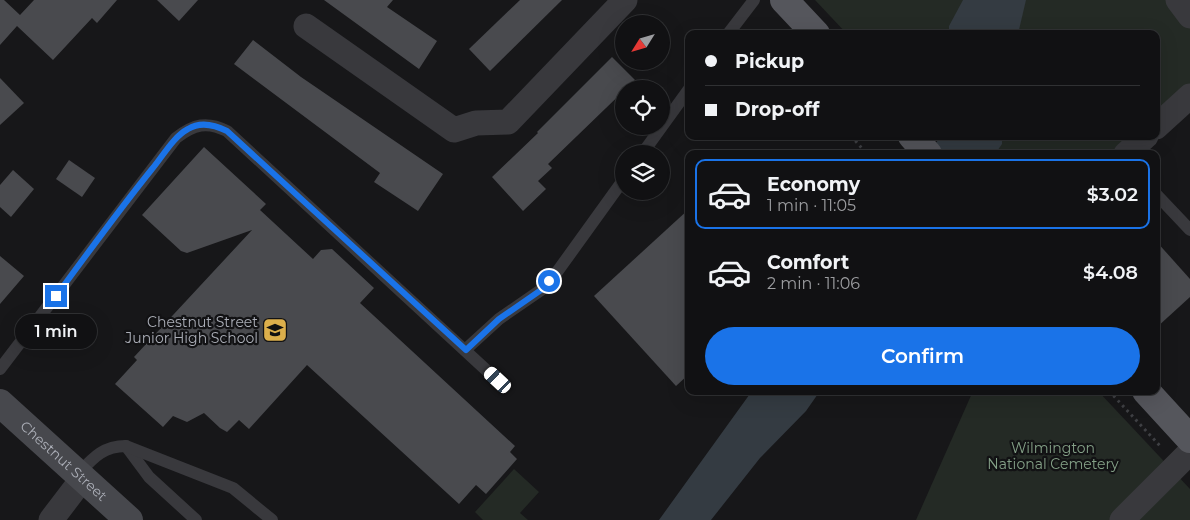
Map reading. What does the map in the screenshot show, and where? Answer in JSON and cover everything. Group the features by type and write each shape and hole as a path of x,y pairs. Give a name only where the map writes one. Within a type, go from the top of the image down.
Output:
{"main road":[{"path":"784,0 812,30"},
{"path":"916,140 924,150"},
{"path":"1150,395 1190,439"}],"street":[{"path":"306,26 454,130 476,124 508,122 625,0"},
{"path":"1178,0 1190,16"},
{"path":"1160,123 1190,96"},
{"path":"1130,150 1142,140"},
{"name":"Chestnut Street","path":"0,402 129,520"},
{"path":"1122,520 1184,458"},
{"path":"51,520 80,476"}],"lane":[{"path":"731,30 754,0"},
{"path":"649,145 685,95"},
{"path":"0,369 176,138 188,128 201,124 215,125 227,131 498,380"},
{"path":"466,350 499,319 541,290 557,272 615,191"},
{"path":"1160,198 1190,230"},
{"path":"126,446 149,476 196,520"},
{"path":"80,476 97,454 105,449 126,446 233,488 272,520"}],"path":[{"path":"855,140 863,150"},
{"path":"1113,395 1184,458"}],"green space":[{"path":"815,0 1190,0 1190,96 1160,123 1160,30 843,30"},
{"path":"951,140 1142,140 1131,150 960,150"},
{"name":"Wilmington National Cemetery","path":"971,395 1102,395 1190,489 1190,520 916,520"},
{"path":"514,469 539,492 520,513 528,520 483,520 475,512"}],"shaded area":[{"path":"963,0 1026,0 1019,30 949,30 949,26"},
{"path":"938,140 1002,140 1002,144 998,150 931,150"},
{"path":"749,395 817,395 806,411 760,458 711,520 659,520"}],"building":[{"path":"0,0 4,0 20,15 34,0 117,0 97,23 92,18 53,60 17,26 0,45"},
{"path":"157,0 198,0 179,21"},
{"path":"324,0 393,0 387,7 437,41 419,69"},
{"path":"520,0 562,0 490,71 469,49"},
{"path":"253,40 301,77 443,174 418,211 374,182 380,173 234,64"},
{"path":"612,57 615,60 615,70 625,70 635,80 615,80 615,99 548,164 552,168 538,181 546,189 523,211 492,177"},
{"path":"0,78 24,103 0,125"},
{"name":"Chestnut Street Junior High School","path":"204,147 266,204 260,210 313,259 321,250 332,249 374,288 360,303 515,446 510,452 517,459 486,494 476,485 459,504 307,365 249,429 239,420 227,432 204,413 187,422 173,416 163,427 115,384 137,360 134,357 252,230 187,253 181,251 142,215"},
{"path":"69,160 95,178 82,197 56,179"},
{"path":"13,170 34,189 11,217 0,207 0,185"},
{"path":"685,213 685,378 676,386 594,296"},
{"path":"1160,245 1190,279 1190,297 1160,324"},
{"path":"0,256 24,276 0,304"}],"place":[{"name":"Chestnut Street Junior High School","path":"275,330"}],"route":[{"path":"56,296 127,200 176,138 188,128 201,124 215,125 227,131 466,350 499,319 541,290 549,281"}]}
